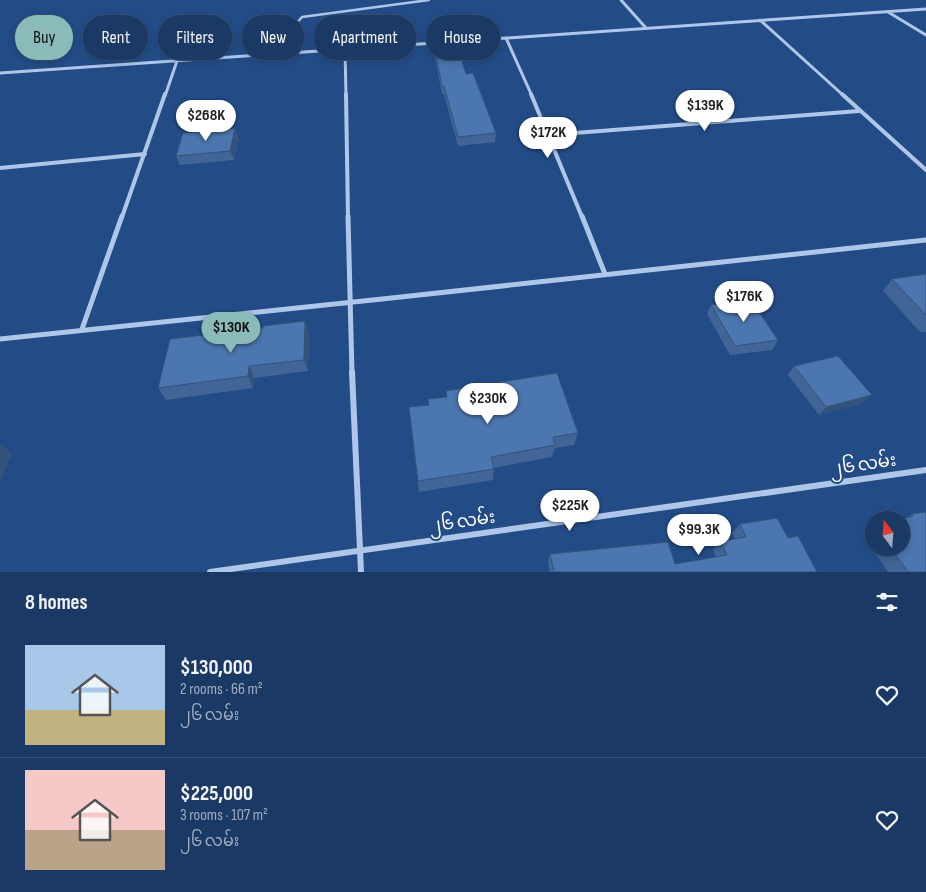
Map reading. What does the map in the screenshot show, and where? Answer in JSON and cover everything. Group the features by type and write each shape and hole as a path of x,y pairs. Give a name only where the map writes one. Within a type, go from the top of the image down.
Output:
{"street":[{"path":"621,0 646,28"},
{"path":"416,44 926,9"},
{"path":"888,12 926,35"},
{"path":"760,20 926,170"},
{"path":"506,38 549,135 604,274"},
{"path":"0,73 242,56"},
{"path":"345,60 349,304 361,572"},
{"path":"82,329 177,61"},
{"path":"549,135 859,111"},
{"path":"0,168 144,154"},
{"path":"0,339 82,329 349,304 604,274 926,240"},
{"name":"၂၆ လမ်း","path":"210,572 926,470"}],"lane":[{"path":"304,18 429,0"}],"building":[{"path":"437,60 462,60 466,74 473,73 496,133 458,137 444,86 442,86"},
{"path":"235,128 230,151 176,156 183,133"},
{"path":"926,274 926,315 892,279"},
{"path":"751,300 778,340 735,346 711,305"},
{"path":"305,321 304,360 249,366 248,376 158,388 170,339"},
{"path":"838,356 872,395 826,407 794,366"},
{"path":"557,373 578,433 553,437 555,445 491,457 494,469 418,481 409,407 429,405 428,399 447,397 446,391"},
{"path":"926,512 926,572 908,572 897,556 910,556 910,517 913,516 912,514"},
{"path":"777,518 788,538 798,536 817,572 554,572 550,554 668,542 675,564 727,555 721,541 746,537 740,524"}]}
